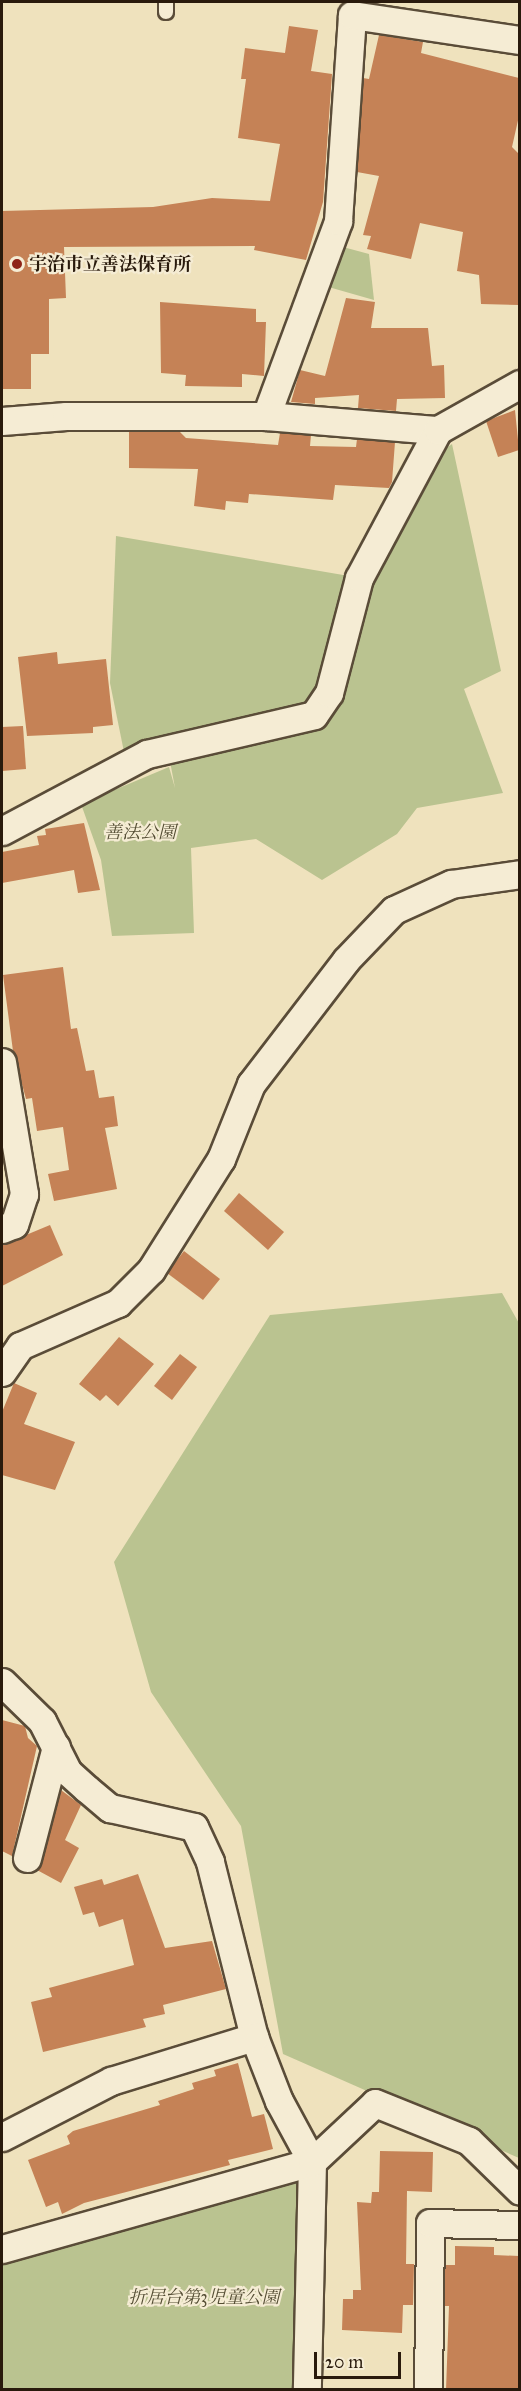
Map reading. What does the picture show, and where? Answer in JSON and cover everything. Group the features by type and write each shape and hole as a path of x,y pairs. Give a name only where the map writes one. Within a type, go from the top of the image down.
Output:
{"street":[{"path":"266,416 338,221 352,15 519,40"},
{"path":"2,831 147,753 314,715 328,693 359,578 438,430 519,384"},
{"path":"2,422 66,416 266,416 438,430"},
{"path":"2,1372 20,1346 118,1303 151,1270 221,1159 251,1084 346,960 394,910 451,884 519,874"},
{"path":"2,1062 24,1194 14,1224 2,1229"},
{"path":"2,1682 42,1721 68,1772 110,1808 194,1827 210,1862 254,2037 279,2101 312,2162 307,2390"},
{"path":"27,1858 56,1748"},
{"path":"2,2137 111,2081 254,2037"},
{"path":"5,2241 312,2162 375,2103 469,2140 519,2191"},
{"path":"428,2390 430,2223 519,2225"}],"green space":[{"path":"343,247 369,254 374,300 325,286"},
{"name":"善法公園","path":"452,444 501,671 464,689 503,793 417,808 397,834 322,880 256,839 191,848 194,933 112,936 101,860 81,804 169,767 175,788 169,756 309,724 368,582 435,456"},
{"path":"116,536 349,576 317,695 304,712 124,752 110,683"},
{"path":"502,1293 520,1325 519,2158 283,2054 241,1826 151,1692 114,1562 270,1315"},
{"name":"折居台第3児童公園","path":"302,2173 294,2389 2,2390 2,2258"}],"building":[{"path":"289,26 318,30 311,71 332,74 323,202 306,260 254,250 255,246 64,247 66,298 49,299 49,354 31,354 31,389 2,389 2,211 153,207 212,198 270,201 280,144 238,138 246,79 241,79 245,48 285,53"},
{"path":"379,35 423,42 421,53 519,78 519,116 512,147 519,154 519,305 481,304 479,275 457,271 463,232 420,223 411,259 367,249 371,236 363,235 379,176 357,172 363,78 369,79"},
{"path":"346,298 375,302 371,328 428,328 432,366 444,365 445,398 397,399 396,411 358,408 359,395 315,398 315,404 291,402 300,370 325,376"},
{"path":"160,302 256,309 256,322 266,322 264,376 242,374 242,387 185,386 186,375 161,373"},
{"path":"515,410 519,450 498,457 486,421"},
{"path":"129,432 180,432 186,438 278,445 280,433 311,435 310,446 356,447 357,439 395,442 392,482 389,488 335,485 333,500 249,494 248,503 226,501 225,510 194,506 198,469 129,468"},
{"path":"57,652 58,664 106,659 113,725 93,727 93,733 27,736 18,657"},
{"path":"23,726 26,769 2,771 2,727"},
{"path":"84,823 100,890 78,893 74,870 2,883 2,852 39,845 37,836 46,835 45,829"},
{"path":"63,967 71,1029 77,1028 86,1071 94,1070 99,1098 114,1096 118,1126 105,1128 117,1189 54,1201 48,1174 69,1170 63,1127 37,1131 32,1098 26,1099 13,1051 3,975"},
{"path":"239,1193 284,1232 268,1250 224,1211"},
{"path":"50,1225 63,1255 2,1286 2,1245"},
{"path":"184,1251 220,1279 203,1300 167,1273"},
{"path":"119,1337 154,1364 118,1406 106,1395 100,1401 79,1384"},
{"path":"180,1354 197,1367 172,1400 154,1386"},
{"path":"14,1383 37,1393 24,1424 75,1442 55,1490 2,1475 2,1412"},
{"path":"2,1720 25,1726 28,1738 37,1746 12,1856 2,1851"},
{"path":"61,1790 81,1805 65,1840 79,1848 61,1883 37,1870"},
{"path":"138,1874 165,1948 212,1941 226,1989 163,2005 165,2014 143,2019 146,2027 43,2052 31,2002 52,1997 49,1988 134,1965 123,1919 99,1927 94,1912 83,1915 74,1887 102,1879 104,1885"},
{"path":"238,2063 252,2117 264,2114 273,2149 228,2160 230,2165 84,2203 62,2214 58,2202 46,2207 28,2160 70,2144 67,2136 73,2131 160,2105 158,2101 194,2089 192,2083 216,2076 214,2070"},
{"path":"380,2151 433,2152 432,2192 407,2191 406,2264 414,2264 413,2305 403,2305 402,2333 342,2330 343,2299 353,2299 353,2290 361,2290 357,2202 371,2203 372,2192 379,2192"},
{"path":"455,2246 494,2247 494,2255 519,2256 519,2390 446,2390 449,2306 445,2306 445,2265 455,2265"}],"place":[{"name":"宇治市立善法保育所","path":"17,264"}]}
